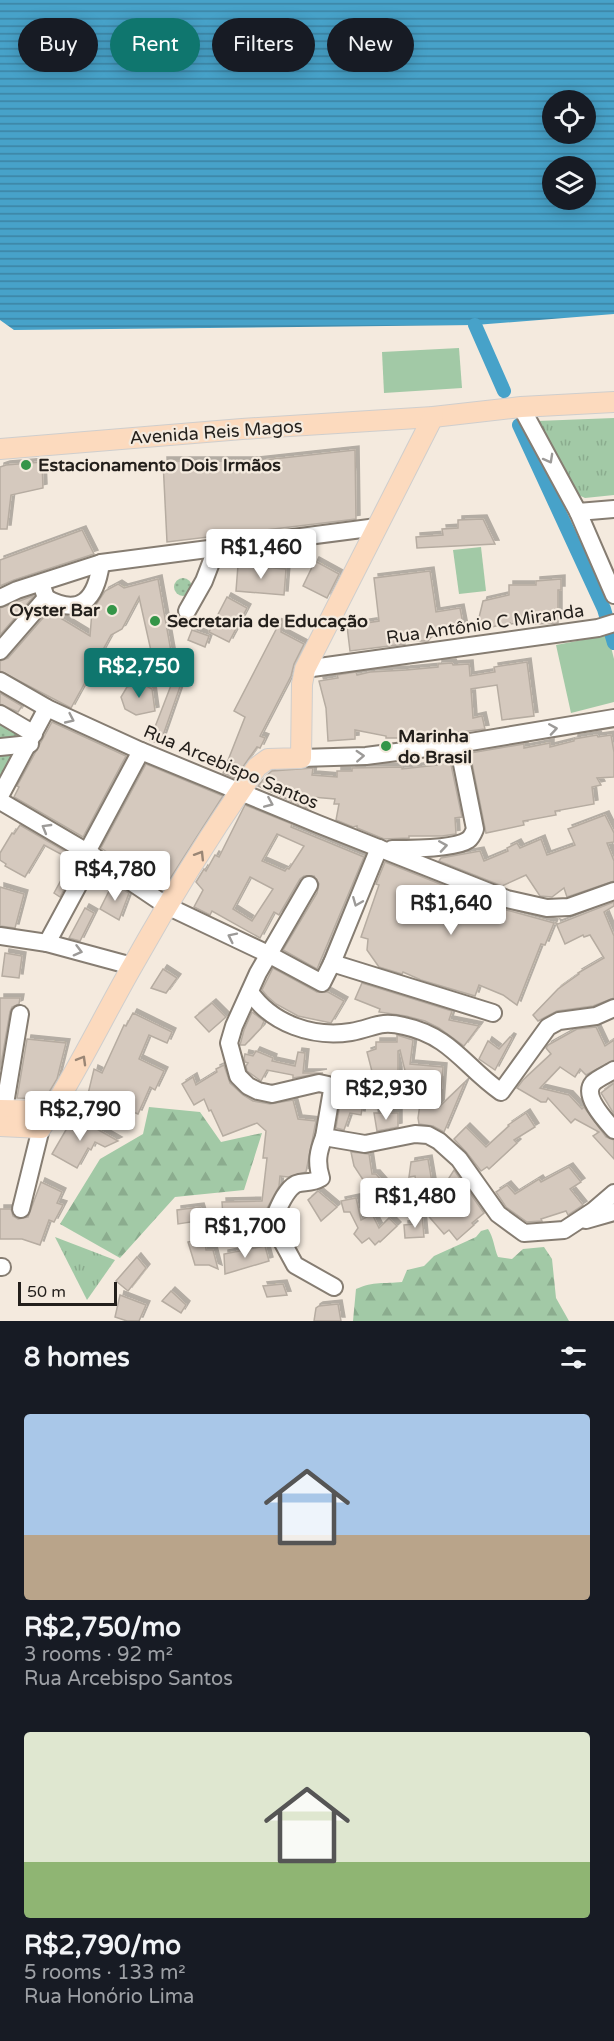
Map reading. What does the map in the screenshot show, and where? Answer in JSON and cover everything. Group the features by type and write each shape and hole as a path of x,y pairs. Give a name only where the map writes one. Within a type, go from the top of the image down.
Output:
{"main road":[{"name":"Avenida Reis Magos","path":"0,449 242,429 433,417 521,407 614,402"},
{"path":"1,1115 41,1128 94,1039 132,966 167,906 240,791 257,767 268,759 301,758 302,694 305,669 433,417"},
{"path":"1,1115 52,1111"}],"street":[{"path":"521,407 578,512 614,595"},
{"path":"578,512 614,509"},
{"path":"0,598 17,590 43,591 101,563 376,527"},
{"path":"187,611 204,581 217,547"},
{"path":"43,591 57,604 70,607 83,604 92,593 99,578 101,563"},
{"path":"0,651 43,591"},
{"name":"Rua Antônio C Miranda","path":"305,669 606,626"},
{"name":"Rua Arcebispo Santos","path":"0,681 47,708 141,751 507,899 547,908 570,907 614,891"},
{"path":"0,796 47,708"},
{"path":"0,714 32,739"},
{"path":"301,758 366,756 458,744 614,718"},
{"path":"0,747 32,739"},
{"path":"0,801 90,854 167,906 268,954 322,983 382,849 425,848 466,842 473,836 475,829 458,744"},
{"path":"47,943 141,751"},
{"path":"309,885 258,973 228,1043 238,1076 248,1086 258,1091 272,1094 319,1083 328,1085 332,1090 324,1137 316,1164 321,1178 312,1183 297,1184 289,1191 274,1218 283,1243 295,1265 334,1287"},
{"path":"0,936 47,943 132,966"},
{"path":"332,963 493,1013"},
{"path":"250,992 259,1005 282,1021 321,1034 352,1032 381,1023 406,1026 445,1042 459,1053 481,1078 501,1092 548,1027 559,1021 596,1016 614,1008"},
{"path":"1,1115 20,1014"},
{"path":"614,1070 591,1086 591,1094 597,1110 614,1130"},
{"path":"21,1209 41,1128"},
{"path":"324,1137 365,1144 415,1134 429,1136 439,1141 459,1159 498,1214 524,1233 564,1230 614,1193"},
{"path":"577,1222 614,1212"}],"green space":[{"path":"459,348 462,388 384,393 382,352"},
{"path":"614,418 614,495 585,498 576,494 537,421"},
{"path":"481,547 486,591 459,594 453,550"},
{"path":"183,578 189,581 192,587 189,593 183,596 177,593 174,587 177,581"},
{"path":"608,635 614,659 614,702 571,713 556,645"},
{"path":"0,718 30,737 0,779"},
{"path":"149,1107 200,1112 221,1142 262,1133 244,1190 175,1197 120,1258 60,1224 100,1159 143,1134"},
{"path":"488,1229 498,1257 512,1259 523,1249 544,1247 552,1259 556,1298 569,1321 353,1321 356,1289 374,1284 402,1282 407,1270 424,1266 434,1256"},
{"path":"55,1237 115,1260 87,1300"}],"water":[{"path":"0,0 614,0 614,314 475,325 14,330 0,320"}],"building":[{"path":"355,450 356,519 167,542 163,461 255,461"},
{"path":"42,462 43,488 11,495 7,529 0,529 0,467"},
{"path":"483,519 495,544 417,548 416,537 443,535 442,529 458,528 458,520"},
{"path":"82,530 94,554 0,586 0,560"},
{"path":"315,561 339,574 327,598 303,586"},
{"path":"238,565 286,569 284,595 236,591"},
{"path":"430,571 436,612 460,608 464,629 434,634 428,641 405,641 405,644 350,651 347,626 379,621 374,578"},
{"path":"158,579 172,657 153,660 139,597 122,629 111,635 71,708 0,671 0,661 8,658 49,611 90,636 92,611 105,591 118,584 124,588"},
{"path":"561,579 561,590 558,590 558,623 510,623 482,629 482,625 477,626 483,601 509,595 509,585 536,585 536,581"},
{"path":"34,596 0,635 0,608"},
{"path":"227,597 247,608 229,642 209,632"},
{"path":"282,618 281,632 304,644 291,676 260,736 265,738 260,748 257,747 235,778 223,773 245,717 234,711"},
{"path":"192,630 209,636 205,647 188,640"},
{"path":"527,662 534,716 502,720 497,685 471,689 473,718 482,716 485,729 445,734 424,733 411,735 411,738 386,738 386,736 355,730 355,739 328,741 326,708 319,681 356,672 357,675 438,667 438,664 452,663 453,665 469,664 470,676 495,672 494,667"},
{"path":"175,675 183,678 160,744 150,740"},
{"path":"141,683 152,689 155,711 136,715 125,709 121,697 127,687"},
{"path":"0,693 22,706 18,712 0,704"},
{"path":"52,722 126,756 83,837 14,797 19,787 17,786"},
{"path":"597,735 598,737 611,735 614,777 597,778 601,785 592,787 594,804 555,811 556,815 523,821 524,825 486,833 470,753 524,744 524,748 550,743 550,747 574,741 574,739"},
{"path":"450,760 462,817 455,818 456,834 442,836 384,839 357,828 357,826 353,827 336,820 339,804 334,804 335,799 312,797 311,810 258,786 272,771 313,768 312,775 337,777 337,771 352,771 352,768 402,767 402,769 437,765 436,762"},
{"path":"146,764 223,796 163,890 101,848"},
{"path":"245,805 364,857 317,969 283,950 317,893 319,884 314,876 304,876 300,879 279,915 274,912 260,938 212,911 210,915 194,907 203,890 196,882 204,869 206,871 215,855 219,857","holes":["277,834 304,846 289,869 285,871 262,861","250,877 273,889 252,921 233,909"]},
{"path":"605,815 614,833 614,842 607,843 614,861 614,881 567,897 564,888 552,897 540,896 526,875 502,886 439,861 441,858 480,851 484,861 508,851 507,848 517,843 520,848 541,839 547,855 575,845 568,829"},
{"path":"20,825 80,860 60,897 54,893 72,860 44,845 25,877 5,866 6,864 0,860 0,853 12,833 14,834"},
{"path":"385,862 503,909 554,923 545,945 541,944 517,1005 503,995 479,985 475,996 421,980 403,972 402,974 379,967 367,950 368,939 361,937 379,885 376,884"},
{"path":"113,883 129,893 119,920 100,909"},
{"path":"0,887 24,894 15,928 0,926"},
{"path":"614,902 614,906 604,912 614,936 614,998 593,1006 557,1011 538,1021 533,1015 558,989 578,973 604,958 590,935 584,937 583,935 565,944 556,923"},
{"path":"85,908 94,913 80,941 69,938"},
{"path":"5,953 22,956 19,978 2,976"},
{"path":"273,968 317,992 328,992 344,1001 331,1023 298,1016 276,1004 267,996 262,990"},
{"path":"163,969 177,978 166,993 151,988"},
{"path":"362,983 452,1011 449,1020 479,1026 464,1046 425,1021 379,1012 380,1009 355,999"},
{"path":"0,998 20,998 19,1004 12,1007 10,1012 0,1070"},
{"path":"212,1003 226,1017 209,1032 195,1017"},
{"path":"252,1012 264,1021 261,1028 245,1045 240,1045 244,1030"},
{"path":"133,1013 172,1032 167,1043 149,1035 139,1059 164,1071 155,1090 150,1087 138,1114 88,1094 94,1069 102,1073 124,1025 126,1026"},
{"path":"596,1027 605,1046 614,1040 614,1060 586,1075 580,1069 575,1077 560,1067 540,1088 569,1095 582,1109 584,1107 606,1137 614,1140 614,1159 593,1136 599,1132 575,1119 571,1123 548,1098 546,1102 541,1102 517,1088 551,1054 546,1048 548,1045 577,1029"},
{"path":"397,1035 413,1040 410,1064 443,1067 440,1106 465,1082 444,1132 433,1126 419,1124 423,1083 417,1083 416,1076 407,1079 400,1050 398,1051 398,1081 394,1082 394,1091 377,1091 367,1052 376,1049 376,1042 397,1042"},
{"path":"510,1037 512,1038 495,1070 479,1059 488,1041 499,1049"},
{"path":"27,1039 66,1043 57,1079 45,1099 17,1098"},
{"path":"256,1051 273,1058 272,1061 295,1066 298,1052 305,1053 303,1073 323,1073 293,1078 293,1075 267,1070 261,1081 247,1071 248,1063 244,1058 245,1054 253,1056"},
{"path":"224,1065 230,1083 243,1095 253,1101 270,1104 293,1100 298,1119 316,1121 306,1172 288,1177 280,1176 279,1186 264,1214 223,1217 222,1202 262,1201 267,1158 263,1158 266,1131 257,1123 223,1136 204,1099 194,1105 182,1084 193,1077 196,1085"},
{"path":"614,1083 614,1114 601,1093"},
{"path":"341,1086 366,1088 361,1115 350,1113 344,1130 336,1128"},
{"path":"374,1113 398,1113 398,1127 377,1131"},
{"path":"526,1113 535,1127 514,1140 517,1143 489,1169 487,1167 481,1171 454,1139 466,1127 486,1147 508,1125"},
{"path":"74,1116 118,1141 105,1147 95,1142 91,1150 88,1148 77,1168 52,1154"},
{"path":"351,1152 369,1154 372,1174 376,1174 390,1190 376,1198 377,1201 354,1166"},
{"path":"428,1159 435,1200 454,1170 484,1213 457,1240 449,1230 444,1234 425,1212 430,1208 421,1195 418,1195 415,1176 409,1177 411,1162"},
{"path":"569,1167 581,1182 570,1189 583,1205 568,1215 566,1211 541,1219 542,1221 527,1222 506,1207 496,1192 507,1185 515,1194 539,1179 541,1182"},
{"path":"41,1182 62,1192 57,1203 63,1205 54,1222 49,1220 40,1245 22,1239 0,1239 0,1209 11,1209 13,1216 18,1219 28,1217"},
{"path":"318,1191 337,1207 321,1221 308,1200"},
{"path":"356,1198 361,1220 372,1214 379,1228 389,1218 397,1226 375,1245 369,1238 362,1243 354,1234 358,1228 350,1212 344,1212 341,1201"},
{"path":"200,1207 204,1220 178,1224 177,1210"},
{"path":"422,1215 424,1237 405,1238 404,1225 413,1224 412,1221"},
{"path":"205,1238 206,1250 213,1250 218,1269 209,1265 195,1265 188,1242"},
{"path":"265,1246 269,1261 225,1274 224,1254"},
{"path":"137,1257 146,1268 128,1291 116,1281"},
{"path":"283,1284 287,1295 267,1297 263,1286"},
{"path":"171,1291 186,1305 181,1313 162,1301"},
{"path":"120,1295 146,1305 139,1321 127,1321 115,1317"},
{"path":"338,1304 341,1321 314,1321 316,1308"}],"waterway":[{"path":"475,325 504,391"},
{"path":"519,425 604,609 614,643"}],"place":[{"name":"Estacionamento Dois Irmãos","path":"26,465"},
{"name":"Oyster Bar","path":"112,610"},
{"name":"Secretaria de Educação","path":"155,621"},
{"name":"Marinha do Brasil","path":"386,746"}]}
